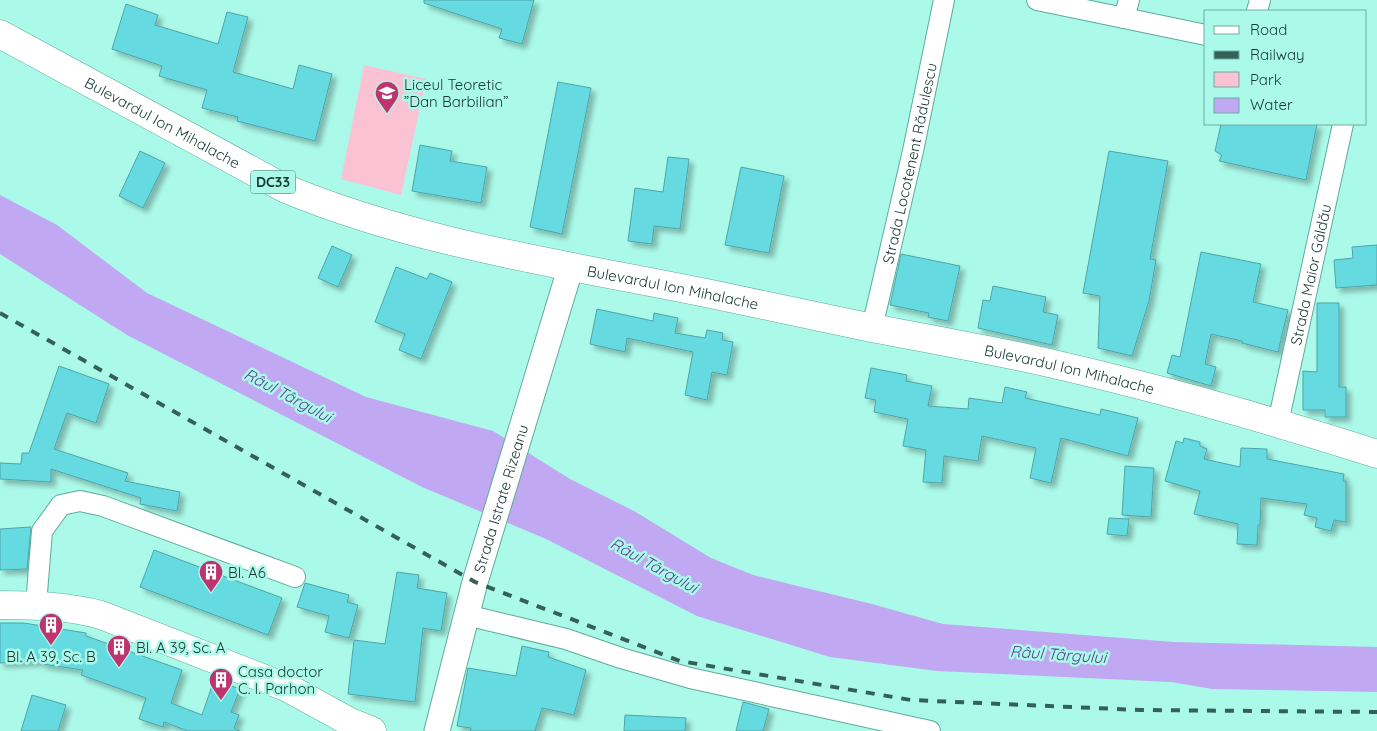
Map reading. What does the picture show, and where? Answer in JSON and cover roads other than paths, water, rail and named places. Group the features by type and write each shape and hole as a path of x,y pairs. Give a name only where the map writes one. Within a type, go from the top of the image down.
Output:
{"main road":[{"name":"Bulevardul Ion Mihalache","path":"0,34 276,183 325,205 368,219 424,234 571,266 1017,356 1113,379 1278,423 1377,454"},
{"path":"0,605 36,605 78,609 101,615 288,688 350,722 372,731"}],"street":[{"name":"Strada Locotenent Rădulescu","path":"872,328 913,151 944,0"},
{"path":"1037,0 1126,9 1204,34"},
{"name":"Strada Maior Gâldău","path":"1278,423 1342,125"},
{"name":"Strada Istrate Rizeanu","path":"437,731 477,576 571,266"},
{"path":"36,605 42,531 60,505 80,501 103,506 295,577"},
{"path":"466,615 566,639 621,658 690,678 930,731"}],"water":[{"name":"Râul Târgului","path":"0,195 57,225 147,293 366,397 493,431 570,479 634,511 711,558 753,575 872,604 943,624 1174,642 1377,647 1377,692 1212,689 1171,682 937,671 830,657 697,616 546,539 422,487 127,335 0,254"}],"railway":[{"path":"0,313 475,582 680,661 911,700 1140,710 1377,712"}],"place":[{"name":"Liceul Teoretic ”Dan Barbilian”","path":"387,114"},
{"name":"Bl. A6","path":"211,593"},
{"name":"Bl. A 39, Sc. B","path":"51,646"},
{"name":"Bl. A 39, Sc. A","path":"119,668"},
{"name":"Casa doctor C. I. Parhon","path":"221,701"}]}
